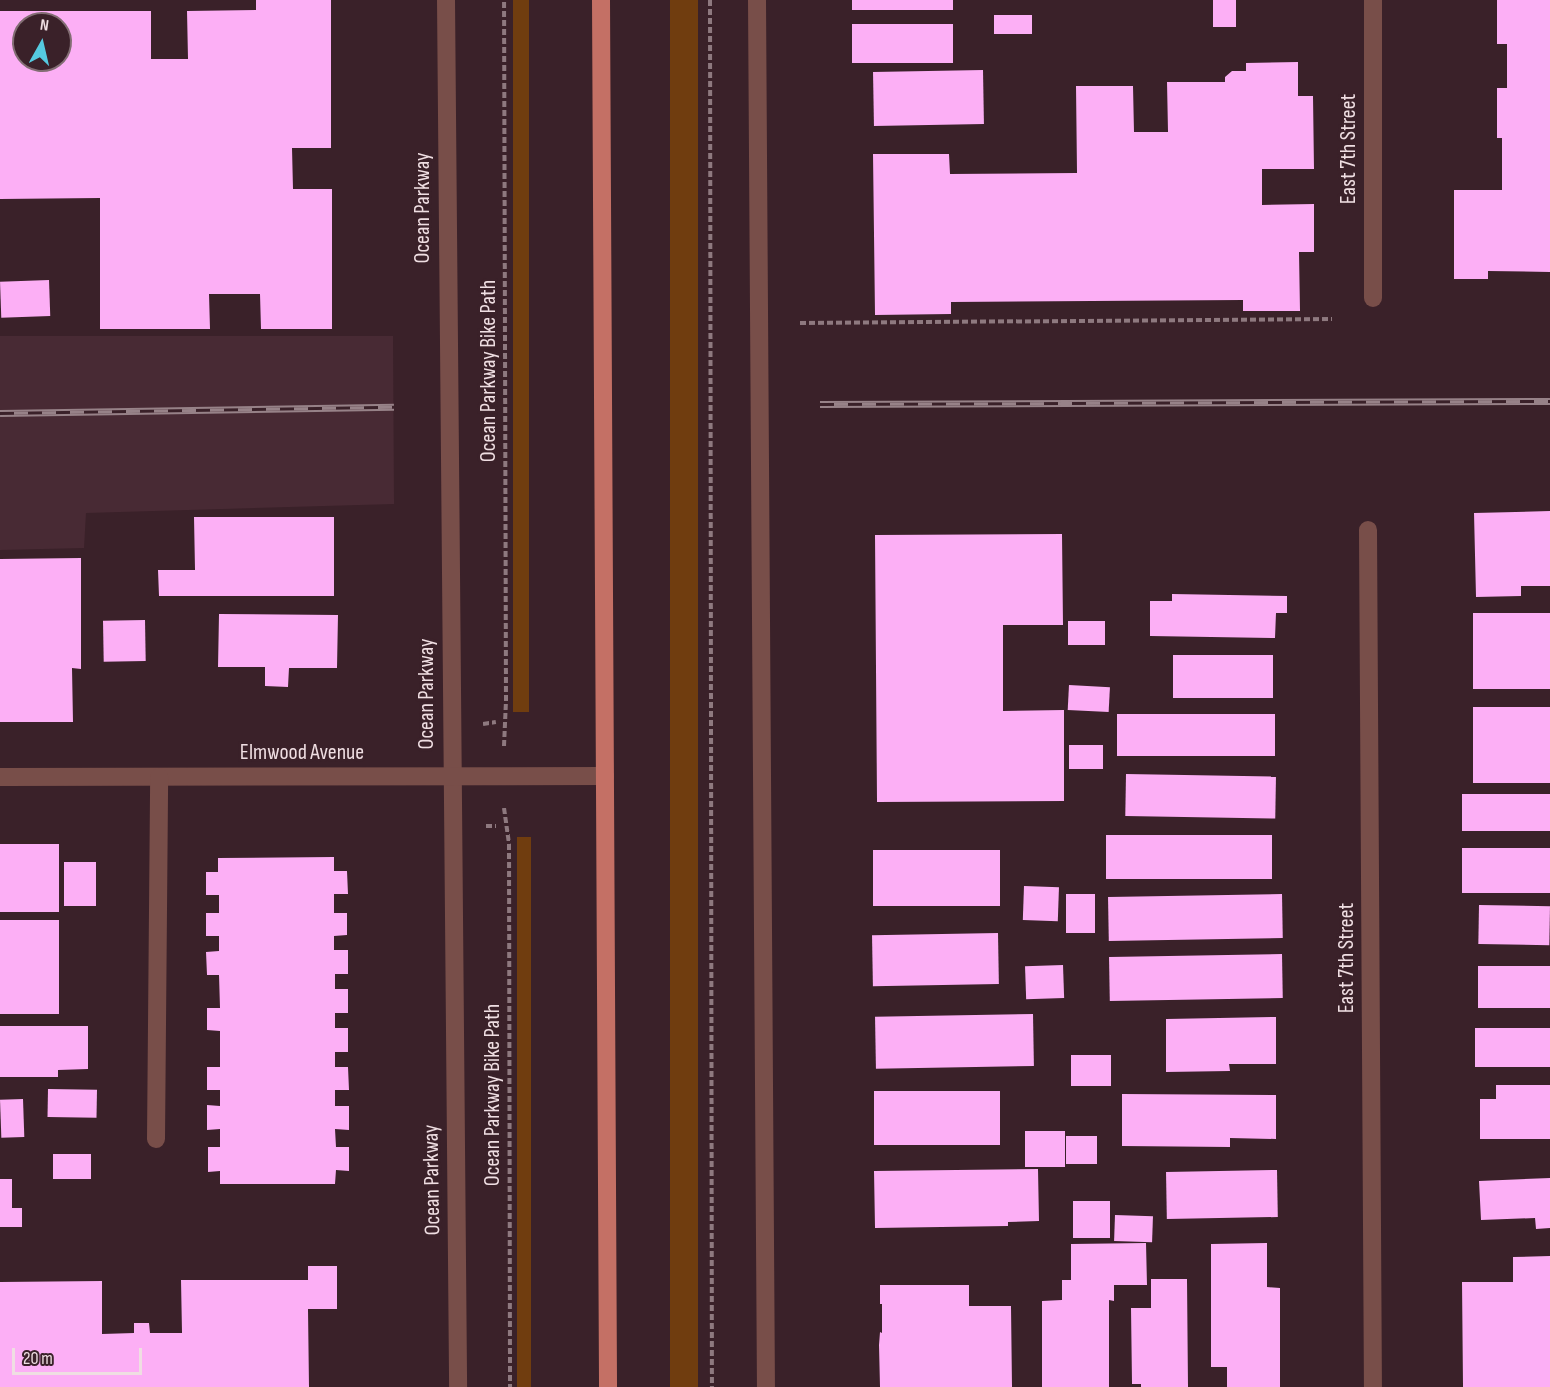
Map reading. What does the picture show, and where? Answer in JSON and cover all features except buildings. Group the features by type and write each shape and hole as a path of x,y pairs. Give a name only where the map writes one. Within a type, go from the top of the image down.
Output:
{"main road":[{"path":"601,0 608,1387"}],"street":[{"name":"Ocean Parkway","path":"446,0 458,1387"},
{"path":"757,0 766,1387"},
{"name":"East 7th Street","path":"1373,0 1373,298"},
{"name":"East 7th Street","path":"1368,530 1373,1387"},
{"name":"Elmwood Avenue","path":"0,777 605,776"},
{"path":"156,1139 159,777"}],"path":[{"name":"Ocean Parkway Bike Path","path":"504,0 506,701 504,742"},
{"path":"710,0 712,1387"},
{"path":"800,323 1332,320"},
{"name":"Ocean Parkway Bike Path","path":"504,802 509,844 510,1387"}],"shaded area":[{"path":"513,0 529,0 529,712 513,712"},
{"path":"670,0 698,0 698,1387 670,1387"},
{"path":"0,336 393,336 394,504 86,513 84,548 0,550"},
{"path":"517,837 531,837 531,1387 517,1387"}],"railway":[{"path":"820,404 1550,401"},
{"path":"0,413 394,407"}]}
